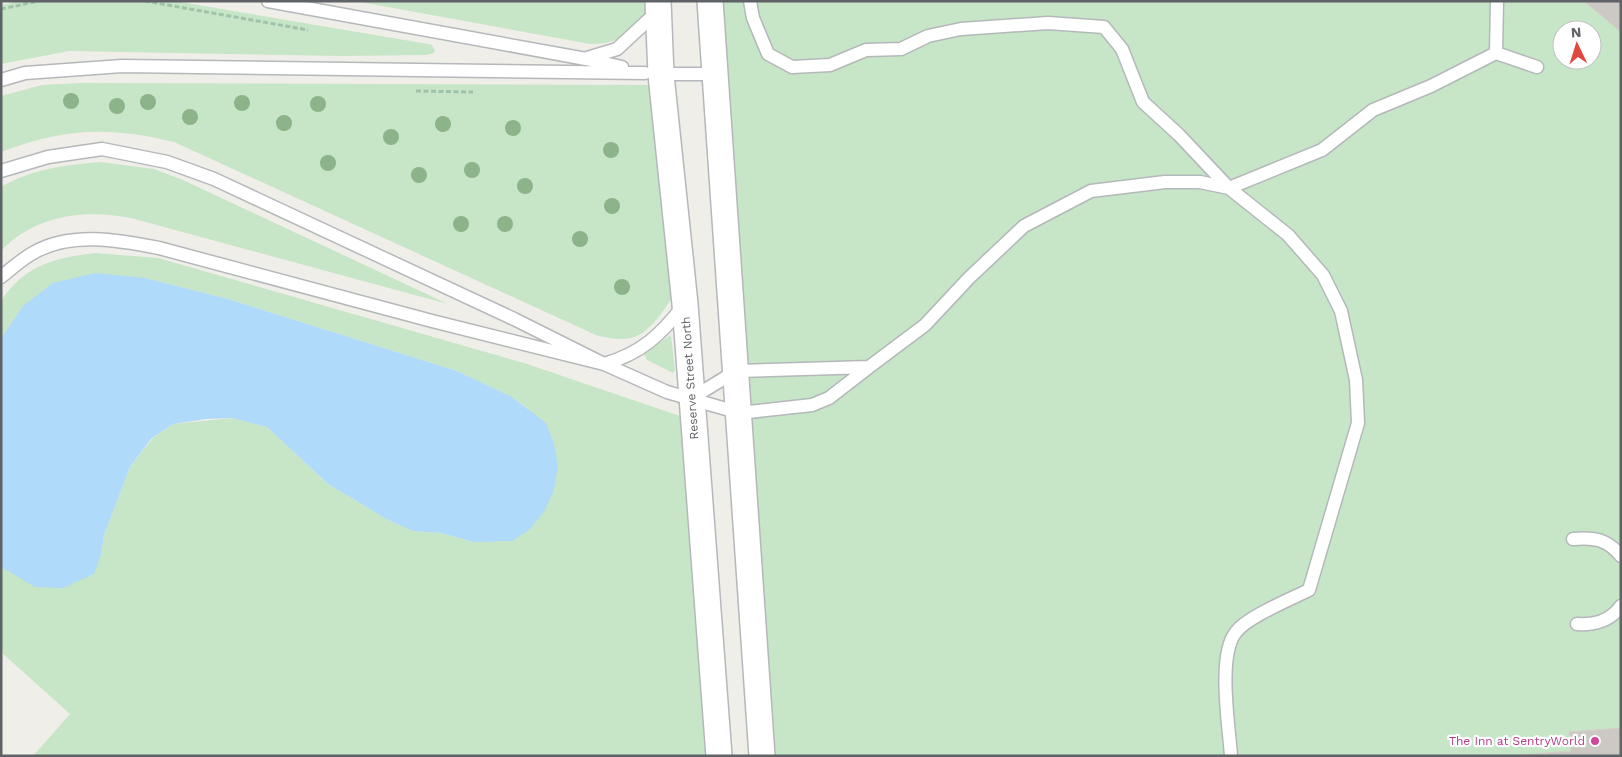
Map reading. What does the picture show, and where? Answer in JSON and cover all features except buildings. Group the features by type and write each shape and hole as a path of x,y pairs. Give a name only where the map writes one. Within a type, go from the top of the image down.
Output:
{"street":[{"path":"710,1 740,413 762,756"},
{"name":"Reserve Street North","path":"658,6 653,74 685,304 719,756"}],"lane":[{"path":"268,1 586,59 653,74"},
{"path":"750,1 753,18 768,54 792,68 830,65 866,50 901,49 928,36 961,29 1048,23 1104,26 1122,49 1143,102 1179,135 1229,188 1288,235 1323,275 1341,311 1356,380 1359,402 1358,423 1309,590 1236,630 1228,646 1225,668 1231,756"},
{"path":"1496,53 1497,1"},
{"path":"586,59 618,49 658,6"},
{"path":"1,171 48,157 102,149 167,162 214,179 667,392 740,413 812,405 829,398 925,325 969,278 1024,226 1091,191 1165,182 1200,182 1229,188 1322,150 1372,110 1431,86 1496,53 1537,67"},
{"path":"1,80 25,73 122,66 714,74"},
{"path":"1,276 33,253 64,241 116,240 159,248 432,321 604,364 622,359 663,332 685,304"},
{"path":"692,398 736,371 869,367"},
{"path":"1572,540 1590,537 1602,540 1621,556"},
{"path":"1577,624 1591,625 1605,621 1621,606"}],"path":[{"path":"1,9 39,1"},
{"path":"145,1 310,30"}],"green space":[{"path":"21,1 175,1 428,44 432,45 435,51 426,55 342,56 69,51 1,64 1,5"},
{"path":"355,1 651,1 648,11 642,20 628,33 610,42 590,44"},
{"path":"710,1 1621,1 1621,756 762,756"},
{"path":"80,83 657,85 672,298 656,320 641,334 632,338 622,339 596,335 174,142 128,133 86,132 45,138 1,152 1,96 42,85"},
{"path":"100,162 154,169 183,180 448,304 131,218 113,215 78,215 45,222 29,229 1,251 1,187 37,172 62,166"},
{"path":"95,253 158,258 524,363 680,416 709,756 33,756 70,714 1,652 1,567 5,568 101,554 104,535 130,467 152,439 173,424 232,418 267,427 328,484 386,519 413,531 441,533 474,542 528,409 512,397 457,371 228,299 145,278 23,306 1,338 1,301 20,279 42,265 66,258"},
{"path":"671,335 675,370 673,373 647,360 644,354"}],"water":[{"path":"95,273 145,278 228,299 457,371 512,397 546,423 554,444 558,467 553,493 543,513 529,530 512,541 474,542 441,533 413,531 386,519 328,484 267,427 232,418 206,419 173,424 151,439 130,467 104,535 101,554 94,574 63,588 35,587 1,567 1,338 23,306 53,283"}],"place":[{"name":"The Inn at SentryWorld","path":"1595,741"}]}
